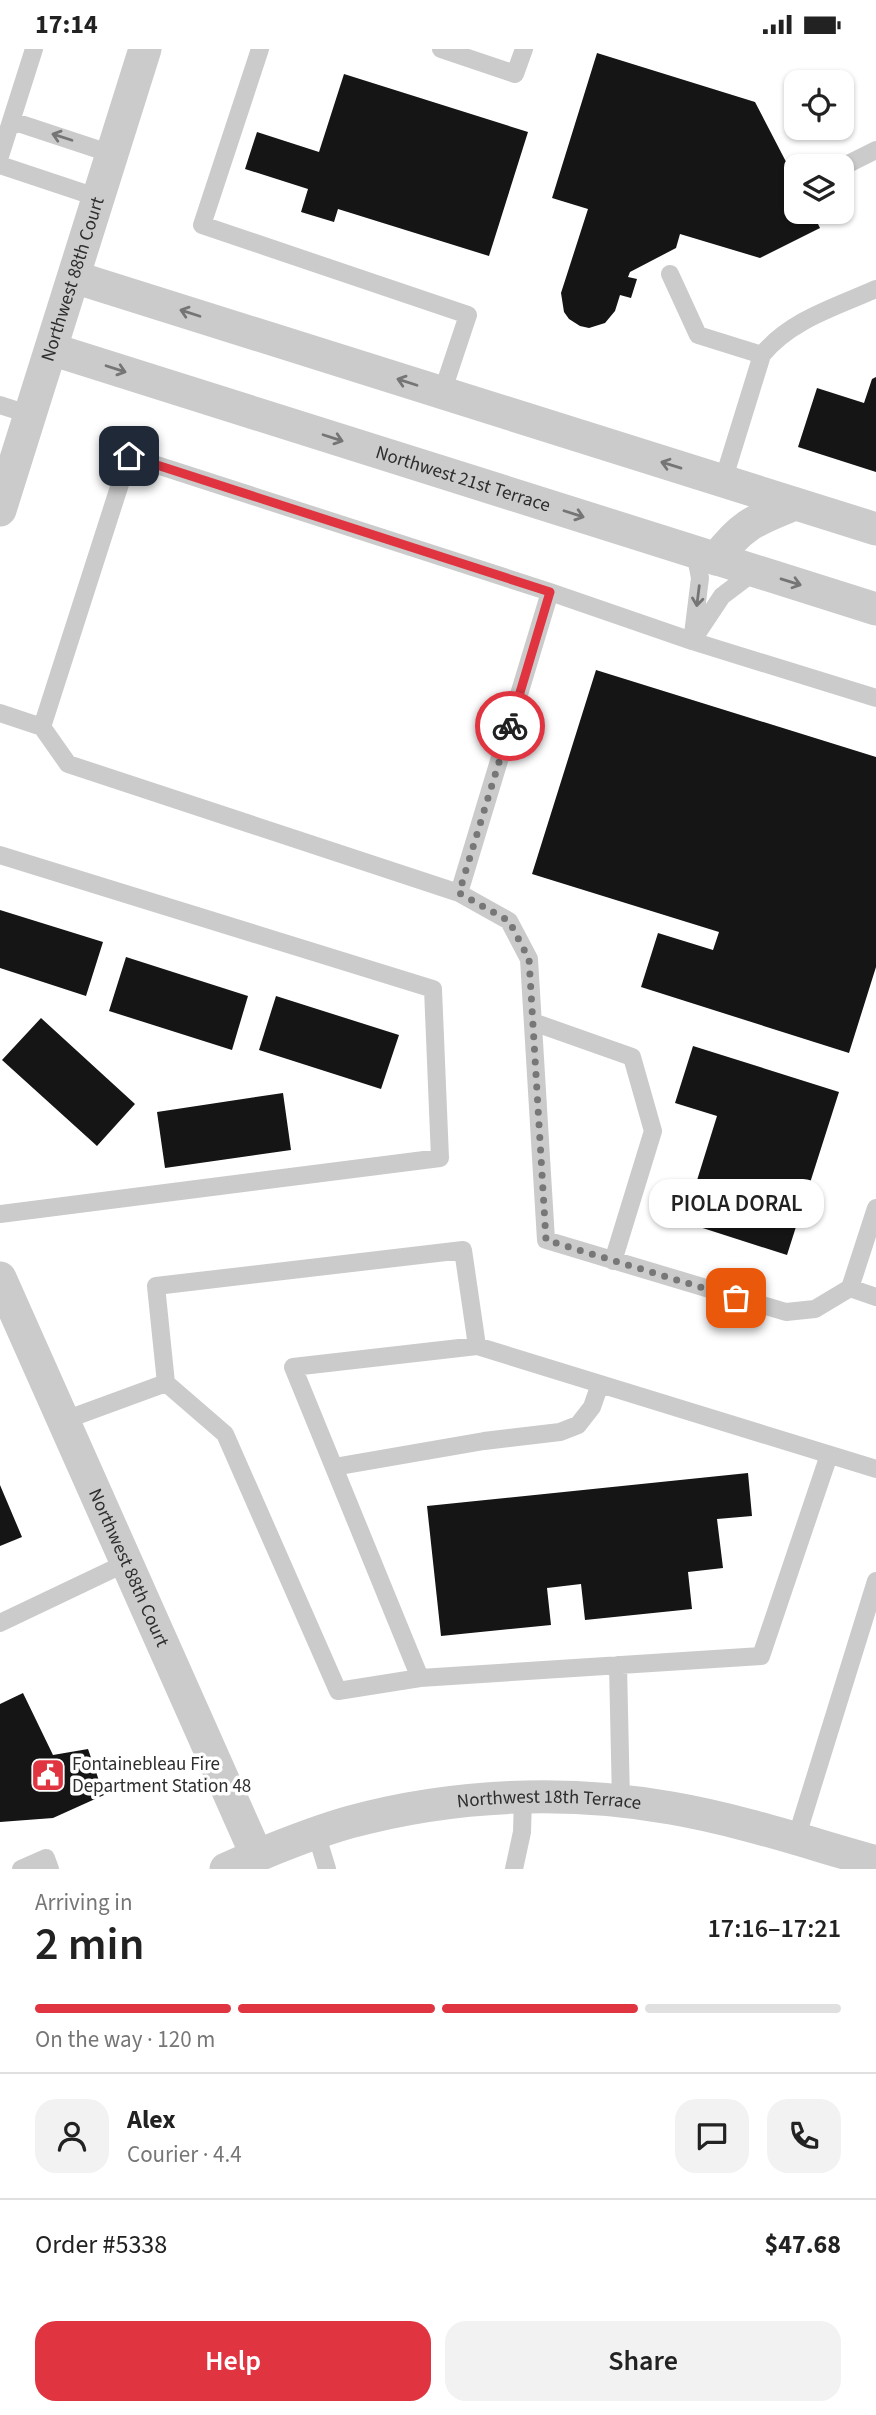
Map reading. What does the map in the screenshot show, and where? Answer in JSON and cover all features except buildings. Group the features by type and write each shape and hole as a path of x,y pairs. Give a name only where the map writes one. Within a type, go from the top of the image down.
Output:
{"street":[{"name":"Northwest 88th Court","path":"0,510 15,410 51,349 145,49"},
{"path":"74,277 876,529"},
{"name":"Northwest 21st Terrace","path":"51,349 876,609"},
{"path":"706,555 752,522 795,504"},
{"name":"Northwest 88th Court","path":"0,1277 257,1856"},
{"name":"Northwest 18th Terrace","path":"226,1869 350,1822 402,1810 461,1801 523,1798 621,1801 670,1807 722,1818 876,1862"}],"lane":[{"path":"0,156 34,49"},
{"path":"260,49 202,225 468,315 442,393"},
{"path":"441,49 515,74 524,49"},
{"path":"12,121 113,154"},
{"path":"854,161 876,150"},
{"path":"0,165 99,198"},
{"path":"670,274 698,335 762,355"},
{"path":"723,481 762,355 791,328 876,289"},
{"path":"42,727 129,456 550,592 692,641 876,698"},
{"path":"692,641 706,555"},
{"path":"692,641 722,596 755,571"},
{"path":"459,893 550,592"},
{"path":"0,713 42,727 68,764 459,893 509,921 529,959 546,1240 786,1313 815,1309 850,1287 876,1207"},
{"path":"0,855 433,989 440,1158 0,1214"},
{"path":"533,1022 632,1057 653,1131 613,1261"},
{"path":"477,1346 463,1250 156,1286 166,1383 225,1434 338,1691 419,1678 761,1656 830,1455"},
{"path":"850,1287 876,1297"},
{"path":"419,1678 293,1367 477,1346 876,1469"},
{"path":"65,1420 166,1383"},
{"path":"334,1467 484,1441 560,1432 578,1425 592,1407 600,1384"},
{"path":"0,1623 128,1562"},
{"path":"796,1839 876,1581"},
{"path":"618,1665 621,1801"},
{"path":"514,1869 522,1832 523,1798"},
{"path":"316,1833 327,1869"},
{"path":"21,1869 46,1858 50,1869"}],"way so far":[{"path":"510,726 459,893 509,921 529,959 546,1240 736,1298"}],"place":[{"name":"PIOLA DORAL","path":"736,1298"},
{"name":"Fontainebleau Fire Department Station 48","path":"48,1775"}],"route":[{"path":"129,456 550,592 510,726"}]}
